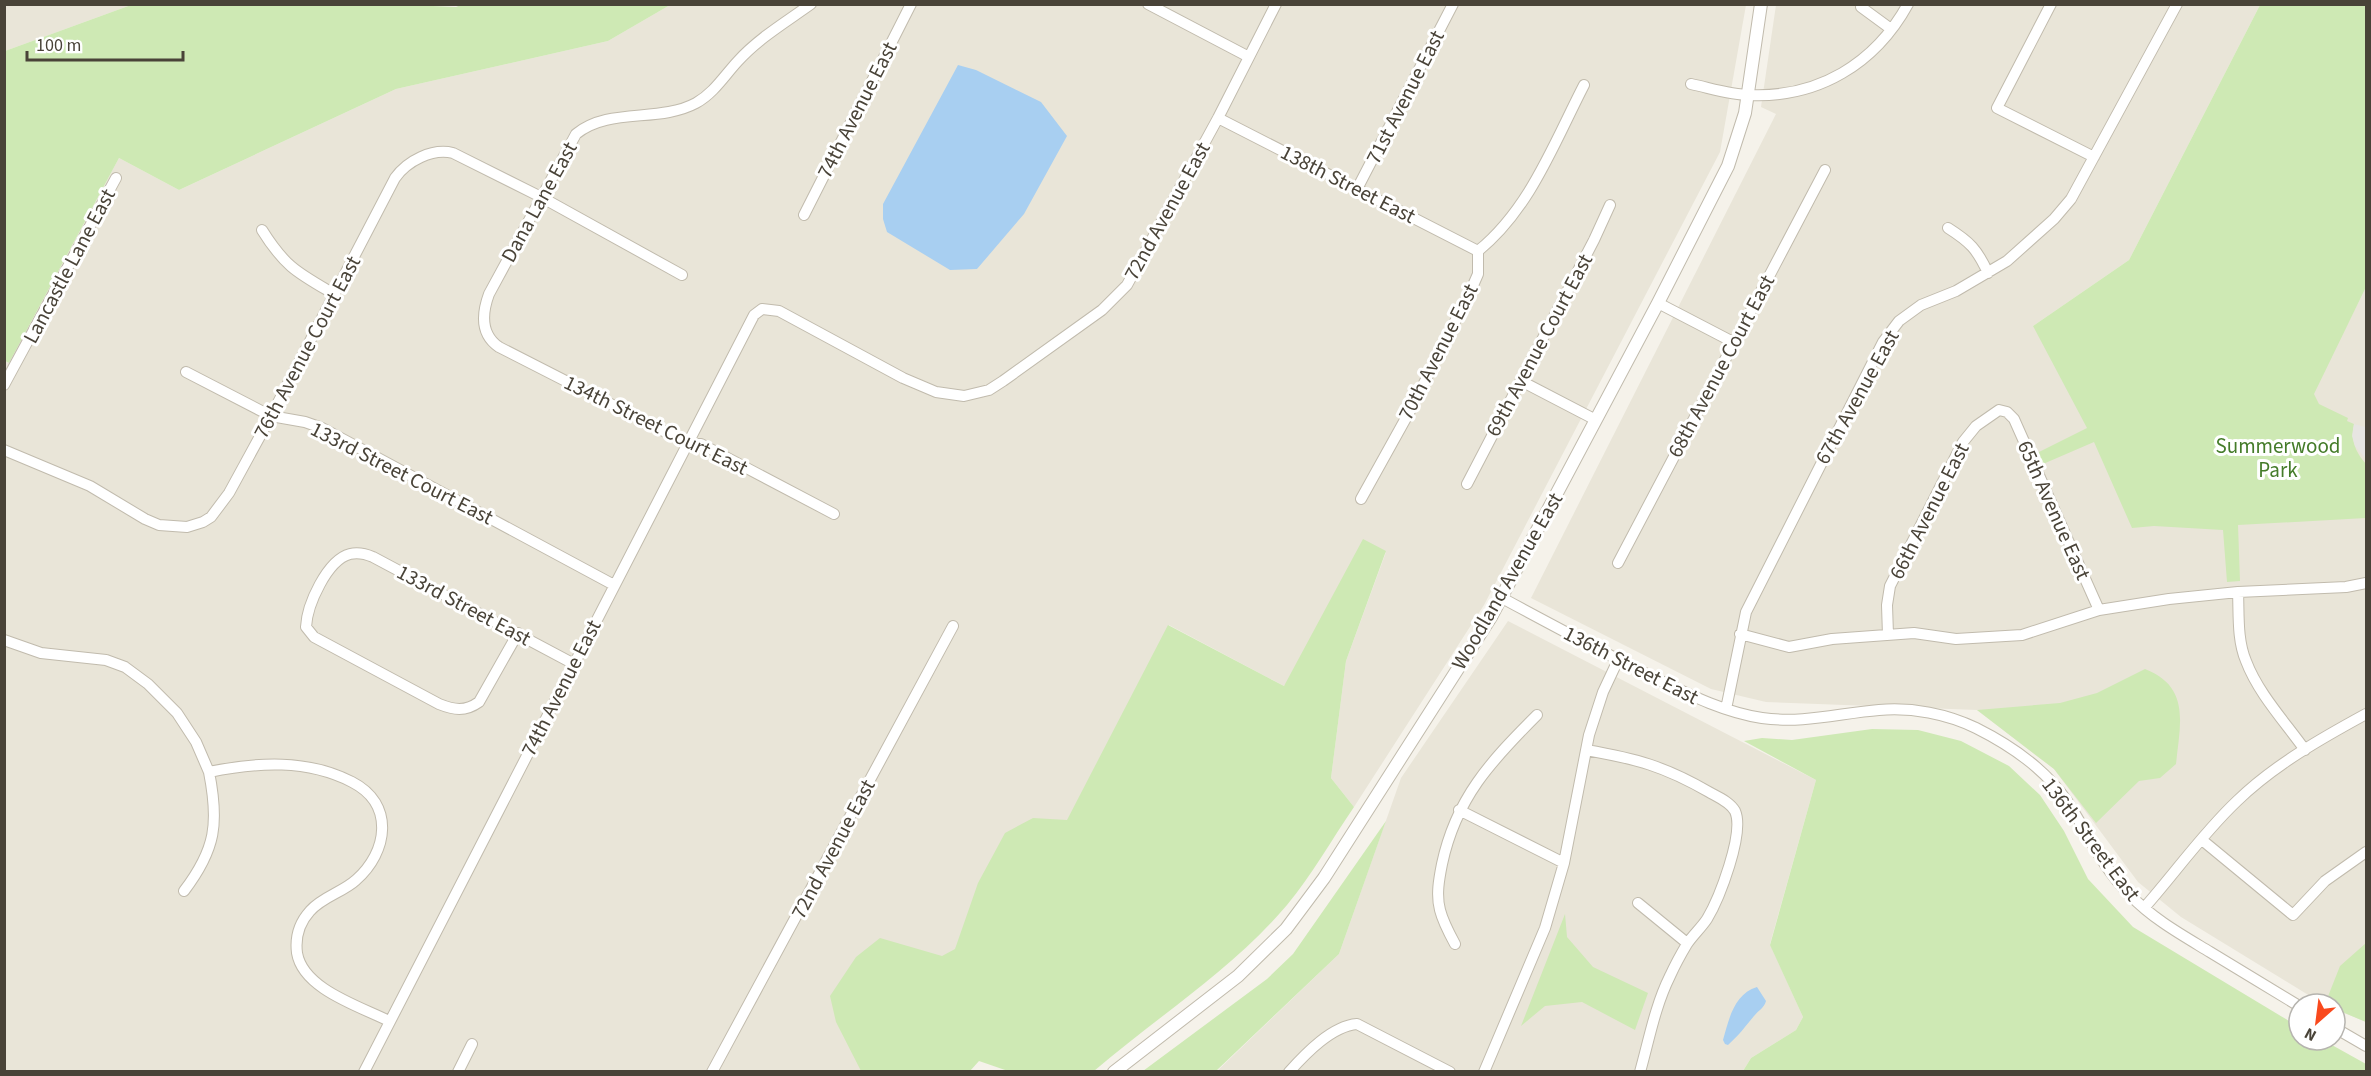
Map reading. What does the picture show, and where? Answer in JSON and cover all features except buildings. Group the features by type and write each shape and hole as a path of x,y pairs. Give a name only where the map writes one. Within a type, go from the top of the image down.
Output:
{"street":[{"name":"Dana Lane East","path":"485,328 483,314 489,294 570,143 584,128 624,117 667,113 696,103 709,94 737,61 759,41 811,4"},
{"name":"74th Avenue East","path":"804,215 911,4"},
{"path":"1148,4 1249,57"},
{"name":"72nd Avenue East","path":"762,309 779,311 925,388 956,396 978,393 1004,381 1074,332 1102,310 1127,285 1218,118 1276,4"},
{"name":"71st Avenue East","path":"1357,189 1453,4"},
{"name":"Woodland Avenue East","path":"1114,1071 1238,976 1286,929 1324,878 1502,598 1728,166 1738,140 1748,96 1761,4"},
{"path":"1691,84 1748,96 1790,92 1815,86 1851,69 1875,48 1908,4"},
{"path":"2051,4 1997,108 2094,157"},
{"name":"67th Avenue East","path":"1726,709 1746,612 1883,342 1899,321 1920,305 1956,291 2007,261 2054,219 2071,199 2177,4"},
{"path":"1861,7 1891,29"},
{"path":"1478,251 1492,240 1524,202 1584,85"},
{"name":"138th Street East","path":"1218,118 1478,251"},
{"name":"76th Avenue Court East","path":"4,450 90,486 159,525 179,527 203,522 221,506 271,416 394,178 404,167 426,156 445,151 541,197"},
{"name":"68th Avenue Court East","path":"1618,563 1825,170"},
{"name":"Lancastle Lane East","path":"4,386 116,178"},
{"path":"541,197 682,275"},
{"name":"69th Avenue Court East","path":"1467,484 1610,205"},
{"path":"1948,228 1967,240 1978,252 1988,273"},
{"path":"262,230 287,264 334,294"},
{"name":"70th Avenue East","path":"1361,499 1411,409 1471,290 1478,274 1478,251"},
{"path":"1658,303 1734,342"},
{"name":"74th Avenue East","path":"364,1071 754,315 762,309"},
{"name":"134th Street Court East","path":"485,328 489,337 499,347 689,444 701,444 834,514"},
{"name":"133rd Street Court East","path":"186,372 271,416 305,422 322,428 614,585"},
{"path":"1521,381 1596,420"},
{"name":"66th Avenue East","path":"1888,635 1887,605 1890,586 1963,442 1976,426 1999,410 2007,412"},
{"name":"65th Avenue East","path":"2007,412 2014,419 2098,610"},
{"name":"133rd Street East","path":"518,633 479,702 470,708 453,709 429,699 308,632 306,627 309,608 327,573 340,558 363,553 373,556 518,633 574,664"},
{"path":"1740,634 1788,647 1832,639 1914,633 1956,639 2022,635 2098,610 2169,599 2238,592 2346,587 2367,583"},
{"path":"2238,592 2240,639 2245,660 2254,678 2305,750"},
{"name":"136th Street East","path":"1502,598 1618,660 1695,698 1726,709 1757,717 1795,721 1882,709 1907,710 1953,719 1974,728 2016,751 2054,785 2066,799 2116,880 2144,908 2181,934 2287,999"},
{"name":"72nd Avenue East","path":"712,1071 953,626"},
{"path":"4,640 40,653 106,660 124,667 148,684 177,713 196,742 209,772 215,824 209,847 195,876 184,891"},
{"path":"1484,1071 1535,954 1563,863 1597,707 1618,660"},
{"path":"2144,908 2236,802 2255,785 2305,750 2367,714"},
{"path":"1455,944 1444,925 1439,908 1438,882 1449,836 1459,810 1473,787 1499,752 1537,715"},
{"path":"1586,750 1633,758 1655,765 1725,801 1735,811 1737,823 1735,842 1724,882 1706,919 1687,943 1662,994 1640,1071"},
{"path":"209,772 257,764 316,769 355,783 370,795 381,810 383,829 376,853 358,879 310,911 301,924 297,947 300,962 312,981 389,1021"},
{"path":"1459,810 1563,863"},
{"path":"2202,840 2293,915 2325,881 2367,852"},
{"path":"1638,903 1687,943"},
{"path":"1289,1071 1344,1025 1357,1024 1450,1071"},
{"path":"2347,1035 2367,1046"},
{"path":"459,1071 472,1044"}],"shaded area":[{"path":"5,5 131,5 5,51"},
{"path":"670,5 1746,5 1720,152 1484,605 1354,807 1331,778 1346,661 1386,552 1284,686 1169,625 937,1071 5,1071 4,361 9,363 119,158 179,190 396,89 608,41"},
{"path":"1776,5 2260,5 2129,260 2033,326 2345,329 2366,287 2366,1022 2347,1014 2347,992 2303,992 2181,917 2138,882 2054,769 1977,710 1766,702 1711,689 1531,598 1776,114 1761,107"},
{"path":"2354,424 2365,427 2366,459 2355,446 2352,436"},
{"path":"1508,621 1816,780 1770,944 1803,1017 1796,1030 1751,1058 1743,1071 1216,1072 1339,954 1401,778"}],"green space":[{"path":"463,4 670,5 608,41 396,89 179,190 119,158 9,363 5,361 5,51 131,5 456,7"},
{"name":"Summerwood Park","path":"2260,5 2366,5 2366,287 2314,394 2319,404 2348,418 2347,421 2354,424 2355,446 2366,464 2366,518 2238,525 2240,581 2227,582 2223,530 2154,526 2132,528 2094,442 2043,464 2037,453 2087,428 2033,326 2129,260"},
{"path":"1363,539 1386,551 1346,661 1331,778 1354,807 1305,882 1266,929 1219,972 1094,1071 1008,1071 979,1061 970,1071 861,1071 836,1022 830,996 856,957 880,938 942,956 955,949 978,883 1005,833 1033,818 1067,820 1168,625 1284,686"},
{"path":"2145,669 2160,677 2170,686 2176,696 2180,721 2176,764 2160,778 2139,781 2096,823 2054,769 1977,710 2060,703 2097,693"},
{"path":"1872,729 1918,730 1961,741 2009,766 2040,795 2064,831 2088,879 2133,927 2287,1020 2287,1052 2344,1052 2366,1064 2366,1071 1743,1071 1751,1058 1796,1030 1803,1017 1770,945 1816,780 1744,741 1762,738 1792,740"},
{"path":"1386,821 1339,954 1216,1071 1143,1071 1267,979 1293,954"},
{"path":"1565,914 1567,937 1593,967 1648,993 1635,1030 1582,1002 1545,1006 1521,1026"},
{"path":"2366,943 2366,1022 2347,1014 2347,992 2330,992 2340,966"}],"water":[{"path":"958,65 976,70 1041,102 1067,136 1024,214 977,269 950,270 887,232 883,219 883,204"},
{"path":"1757,987 1766,1001 1764,1005 1728,1045 1725,1044 1723,1040 1734,1008 1743,995"}]}
